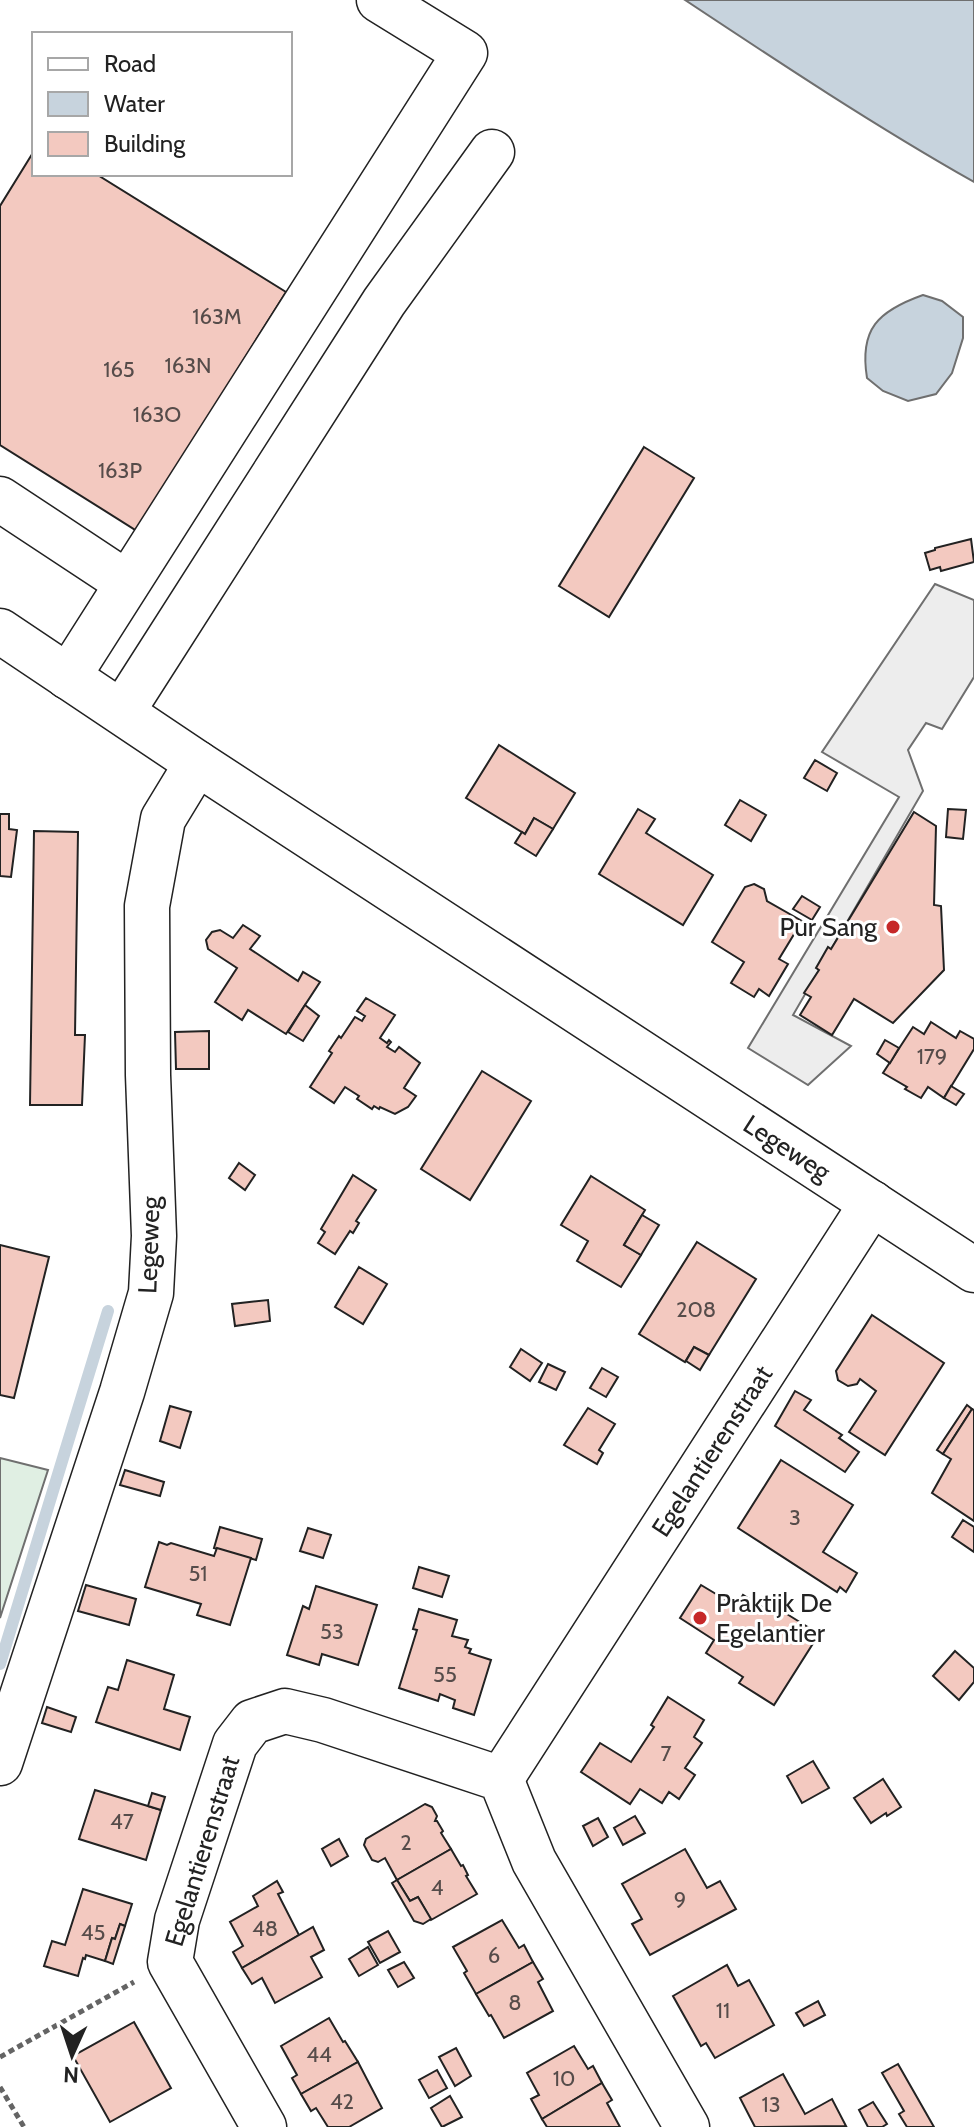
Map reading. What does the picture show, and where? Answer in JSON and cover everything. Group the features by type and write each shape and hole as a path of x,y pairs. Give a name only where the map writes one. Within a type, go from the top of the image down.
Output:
{"street":[{"path":"68,677 465,53 379,0"},
{"path":"122,712 384,302 492,152"},
{"path":"0,499 127,583"},
{"name":"Legeweg","path":"0,631 974,1270"},
{"name":"Legeweg","path":"0,1763 122,1392 151,1293 154,1236 148,1075 147,906 163,819 197,763"},
{"name":"Egelantierenstraat","path":"264,2127 170,1962 177,1920 235,1744 252,1722 285,1711 323,1720 501,1779 872,1203"},
{"path":"501,1779 534,1861 687,2127"}],"path":[{"path":"0,2057 170,1962"},
{"path":"0,2087 24,2127"}],"green space":[{"path":"0,1458 48,1470 0,1618"}],"shaded area":[{"path":"935,584 974,600 974,677 942,729 926,723 908,750 923,791 793,1015 851,1046 808,1085 748,1048 899,797 822,752"}],"water":[{"path":"685,0 974,0 974,182 792,71"},
{"path":"923,295 942,301 963,317 963,338 952,373 936,394 908,401 883,391 867,378 866,347 869,334 883,315"}],"building":[{"path":"32,154 32,176 99,176 286,292 137,531 0,445 0,206"},
{"path":"644,447 694,478 609,617 559,586"},
{"path":"971,539 974,562 941,571 940,567 930,570 925,553"},
{"path":"499,745 575,793 553,829 534,818 525,834 466,798"},
{"path":"815,760 837,773 827,791 804,778"},
{"path":"740,800 766,815 751,841 725,825"},
{"path":"638,809 655,819 646,833 713,875 683,925 599,874"},
{"path":"948,809 966,810 963,839 946,837"},
{"name":"Pur Sang","path":"914,812 936,826 934,905 941,906 944,970 893,1023 854,999 832,1035 800,1015 811,997 804,993 819,970 816,968 828,947 831,949"},
{"path":"0,814 9,814 9,829 17,830 11,877 0,876"},
{"path":"534,818 553,829 536,856 515,843 522,832 525,834"},
{"path":"34,831 78,832 75,1035 85,1035 82,1105 30,1105"},
{"path":"754,884 764,889 767,901 802,921 779,959 788,964 769,996 759,989 754,997 731,983 744,962 712,942 745,887"},
{"path":"802,896 820,907 812,920 793,909"},
{"path":"243,925 260,936 250,949 298,981 303,972 320,982 286,1034 248,1010 242,1020 215,1002 237,968 208,949 206,940 212,932 220,930 233,938"},
{"path":"366,998 395,1015 380,1038 391,1042 387,1047 395,1052 399,1047 420,1063 404,1088 416,1096 408,1107 395,1114 380,1107 374,1106 372,1109 345,1087 334,1103 310,1087 339,1036 341,1038 355,1017 362,1021 365,1016 357,1011"},
{"path":"305,1005 319,1016 303,1041 288,1032"},
{"path":"931,1022 956,1038 960,1031 974,1039 974,1049 944,1098 928,1087 921,1098 883,1073 913,1027 924,1034"},
{"path":"209,1031 209,1069 176,1069 175,1032"},
{"path":"885,1040 899,1048 890,1063 877,1054"},
{"path":"482,1071 531,1101 470,1200 421,1169"},
{"path":"951,1086 964,1094 956,1105 944,1098"},
{"path":"239,1163 255,1175 245,1190 229,1178"},
{"path":"353,1175 376,1190 356,1221 359,1223 353,1233 350,1231 335,1254 318,1243 325,1232 321,1229"},
{"path":"591,1176 645,1210 624,1245 641,1255 621,1287 577,1261 588,1241 561,1225"},
{"path":"642,1215 659,1225 641,1255 624,1245"},
{"path":"697,1242 756,1279 709,1355 694,1347 685,1362 639,1334"},
{"path":"0,1245 49,1257 14,1398 0,1395"},
{"path":"359,1267 387,1284 363,1324 335,1307"},
{"path":"268,1300 270,1321 235,1326 232,1304"},
{"path":"872,1315 944,1363 885,1455 849,1432 876,1391 860,1379 857,1384 848,1386 838,1380 836,1371"},
{"path":"694,1347 709,1355 700,1370 686,1361"},
{"path":"521,1349 542,1363 530,1381 510,1367"},
{"path":"548,1364 565,1372 556,1390 539,1382"},
{"path":"602,1368 618,1377 606,1397 590,1388"},
{"path":"795,1391 811,1400 804,1410 842,1435 839,1438 859,1452 845,1472 775,1426"},
{"path":"967,1405 972,1409 943,1454 937,1450"},
{"path":"170,1406 191,1412 180,1448 160,1441"},
{"path":"588,1408 615,1424 599,1450 603,1453 597,1464 564,1445"},
{"path":"972,1409 974,1521 932,1493 951,1459 943,1454"},
{"path":"781,1460 853,1505 823,1552 857,1573 846,1592 840,1587 837,1592 738,1528"},
{"path":"125,1470 164,1482 160,1496 120,1485"},
{"path":"963,1520 974,1527 974,1552 952,1537"},
{"path":"220,1527 262,1539 256,1560 214,1548"},
{"path":"308,1528 331,1535 323,1558 300,1551"},
{"path":"159,1542 214,1556 217,1548 251,1558 230,1625 197,1615 201,1604 145,1587"},
{"path":"419,1567 449,1576 442,1597 413,1588"},
{"path":"86,1585 136,1599 129,1625 78,1611"},
{"path":"701,1585 736,1606 743,1595 770,1612 774,1606 819,1634 774,1705 739,1683 743,1677 706,1653 714,1640 680,1618"},
{"path":"316,1586 377,1605 358,1665 322,1654 319,1665 287,1655 303,1606 309,1609"},
{"path":"419,1609 457,1620 452,1636 468,1640 465,1647 471,1649 469,1653 491,1660 474,1715 453,1708 455,1700 440,1694 438,1701 399,1688 417,1630 413,1629"},
{"path":"955,1651 974,1668 974,1682 959,1700 933,1676"},
{"path":"127,1660 174,1675 164,1709 190,1717 180,1750 96,1722 108,1687 118,1690"},
{"path":"668,1697 704,1720 694,1737 702,1743 685,1768 695,1775 679,1799 669,1792 662,1803 640,1789 630,1804 581,1772 600,1743 631,1762 654,1727 651,1725"},
{"path":"47,1707 76,1717 71,1732 42,1723"},
{"path":"813,1761 829,1788 802,1803 787,1776"},
{"path":"883,1779 901,1807 871,1823 854,1798"},
{"path":"95,1790 161,1810 146,1860 79,1839"},
{"path":"152,1793 165,1797 161,1810 148,1806"},
{"path":"425,1804 432,1807 437,1816 435,1821 451,1849 397,1880 385,1858 378,1862 372,1860 364,1845 366,1839"},
{"path":"635,1816 645,1833 623,1845 614,1828"},
{"path":"598,1818 608,1837 593,1846 583,1826"},
{"path":"339,1839 348,1856 331,1866 322,1849"},
{"path":"451,1849 477,1894 431,1920 418,1897 410,1901 397,1880"},
{"path":"685,1849 707,1888 720,1881 736,1909 650,1955 632,1924 642,1919 622,1884"},
{"path":"397,1880 410,1901 418,1897 431,1919 423,1924 414,1921 392,1883"},
{"path":"277,1881 283,1892 278,1894 299,1935 242,1968 233,1952 243,1946 230,1922 258,1906 253,1896"},
{"path":"83,1889 132,1904 125,1926 120,1924 115,1939 112,1938 105,1961 86,1955 78,1976 44,1966 52,1941 65,1945"},
{"path":"502,1920 519,1948 524,1945 533,1962 476,1994 453,1947"},
{"path":"120,1924 125,1926 113,1964 105,1961"},
{"path":"313,1927 324,1950 311,1957 322,1977 275,2003 262,1978 252,1984 242,1968"},
{"path":"388,1931 400,1952 380,1963 368,1942"},
{"path":"368,1947 378,1965 359,1976 349,1959"},
{"path":"404,1962 414,1978 398,1987 388,1970"},
{"path":"533,1962 543,1979 538,1982 553,2011 504,2038 476,1994"},
{"path":"727,1965 738,1986 749,1980 774,2025 715,2058 706,2043 701,2046 673,1996"},
{"path":"818,2001 825,2015 804,2026 796,2013"},
{"path":"329,2018 358,2062 301,2094 292,2078 297,2075 281,2046"},
{"path":"134,2022 171,2088 110,2122 73,2056"},
{"path":"574,2046 588,2069 593,2066 602,2083 542,2119 531,2099 539,2095 527,2073"},
{"path":"456,2048 471,2076 455,2086 439,2057"},
{"path":"358,2062 382,2108 349,2127 328,2127 316,2108 311,2111 301,2094"},
{"path":"898,2064 934,2127 907,2127 899,2114 904,2111 882,2073"},
{"path":"437,2070 447,2088 429,2098 419,2080"},
{"path":"783,2074 805,2114 832,2099 846,2126 755,2127 740,2098"},
{"path":"602,2083 612,2100 607,2103 620,2127 547,2127 542,2119"},
{"path":"450,2096 462,2117 442,2127 431,2108"},
{"path":"873,2102 887,2124 882,2127 868,2127 859,2110"}],"waterway":[{"path":"0,1664 108,1311"}],"place":[{"name":"Pur Sang","path":"893,927"},
{"name":"Praktijk De Egelantier","path":"700,1618"}]}
